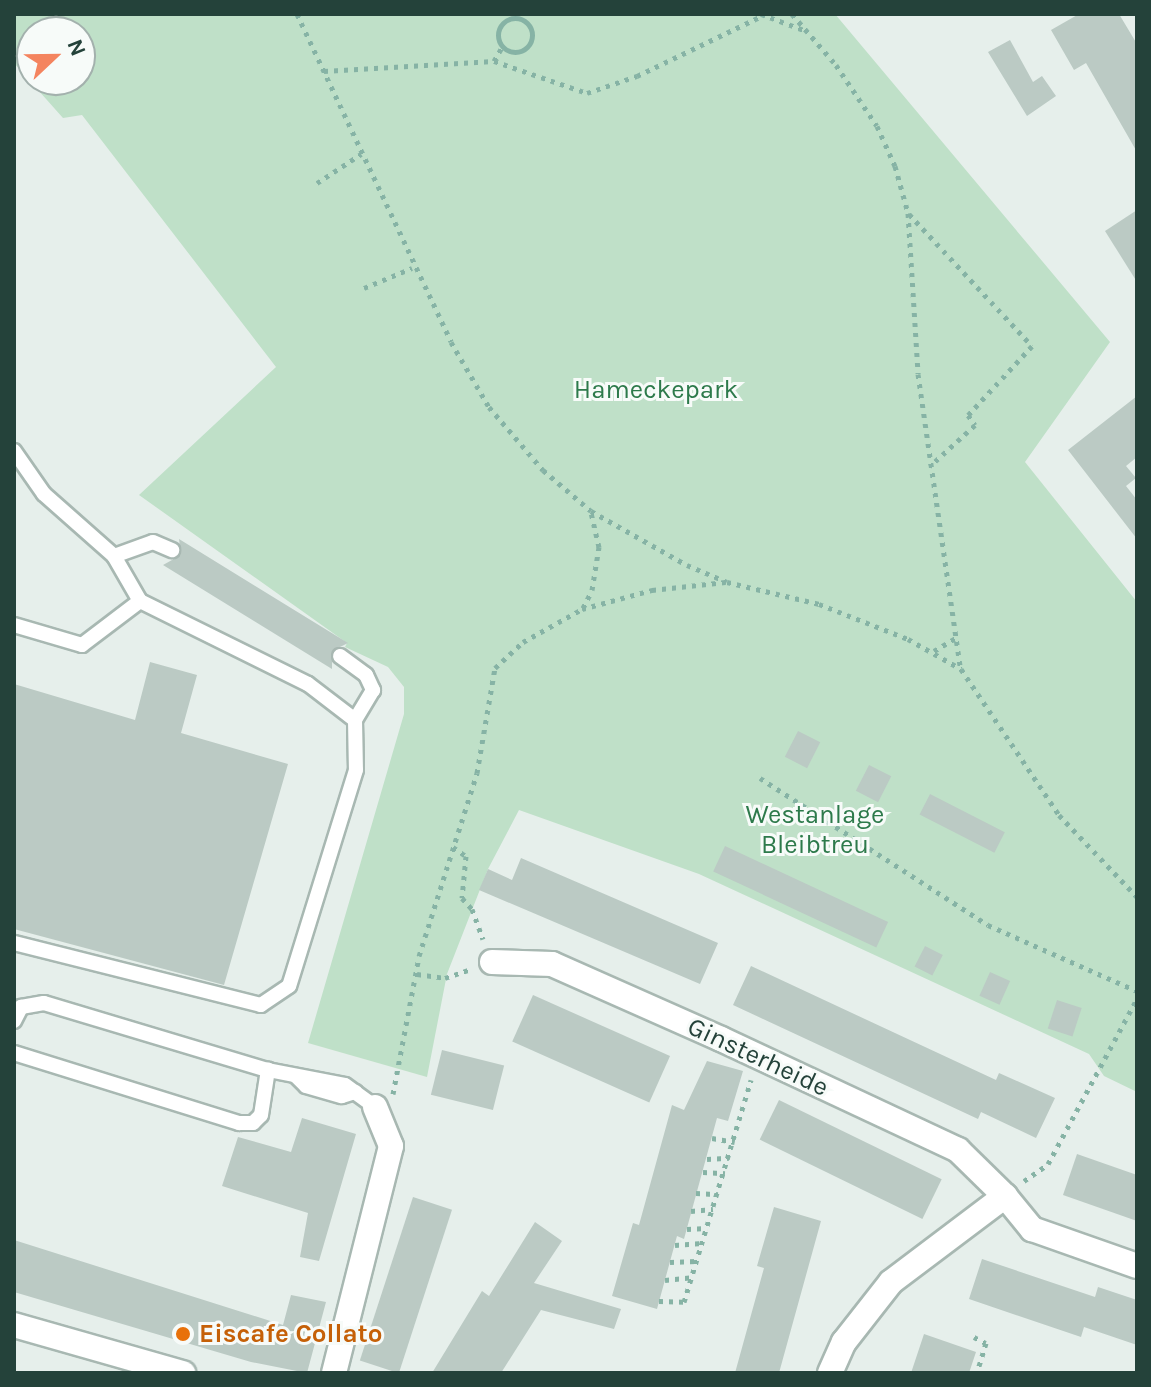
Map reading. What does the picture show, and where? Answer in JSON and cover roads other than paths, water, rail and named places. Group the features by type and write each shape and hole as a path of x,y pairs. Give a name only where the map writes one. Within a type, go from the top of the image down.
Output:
{"street":[{"name":"Ginsterheide","path":"492,962 552,964 757,1055 958,1150 1005,1196 1032,1229 1137,1266"},
{"path":"334,1373 391,1146 365,1100"},
{"path":"830,1373 844,1342 891,1282 1005,1196"},
{"path":"14,1325 183,1373"}],"lane":[{"path":"14,451 44,494 114,556 140,601 308,684 355,720"},
{"path":"114,556 153,542 172,550"},
{"path":"14,625 82,645 140,601"},
{"path":"14,943 261,1005 289,986 356,770 355,720 373,690 366,675 340,656"},
{"path":"14,1021 21,1007 44,1003 296,1076 306,1086 365,1100"},
{"path":"14,1053 239,1123 253,1123 261,1115 268,1070"}],"place":[{"name":"Eiscafe Collato","path":"183,1334"}],"park label":[{"name":"Hameckepark","path":"656,390"},
{"name":"Westanlage Bleibtreu","path":"815,830"}]}
